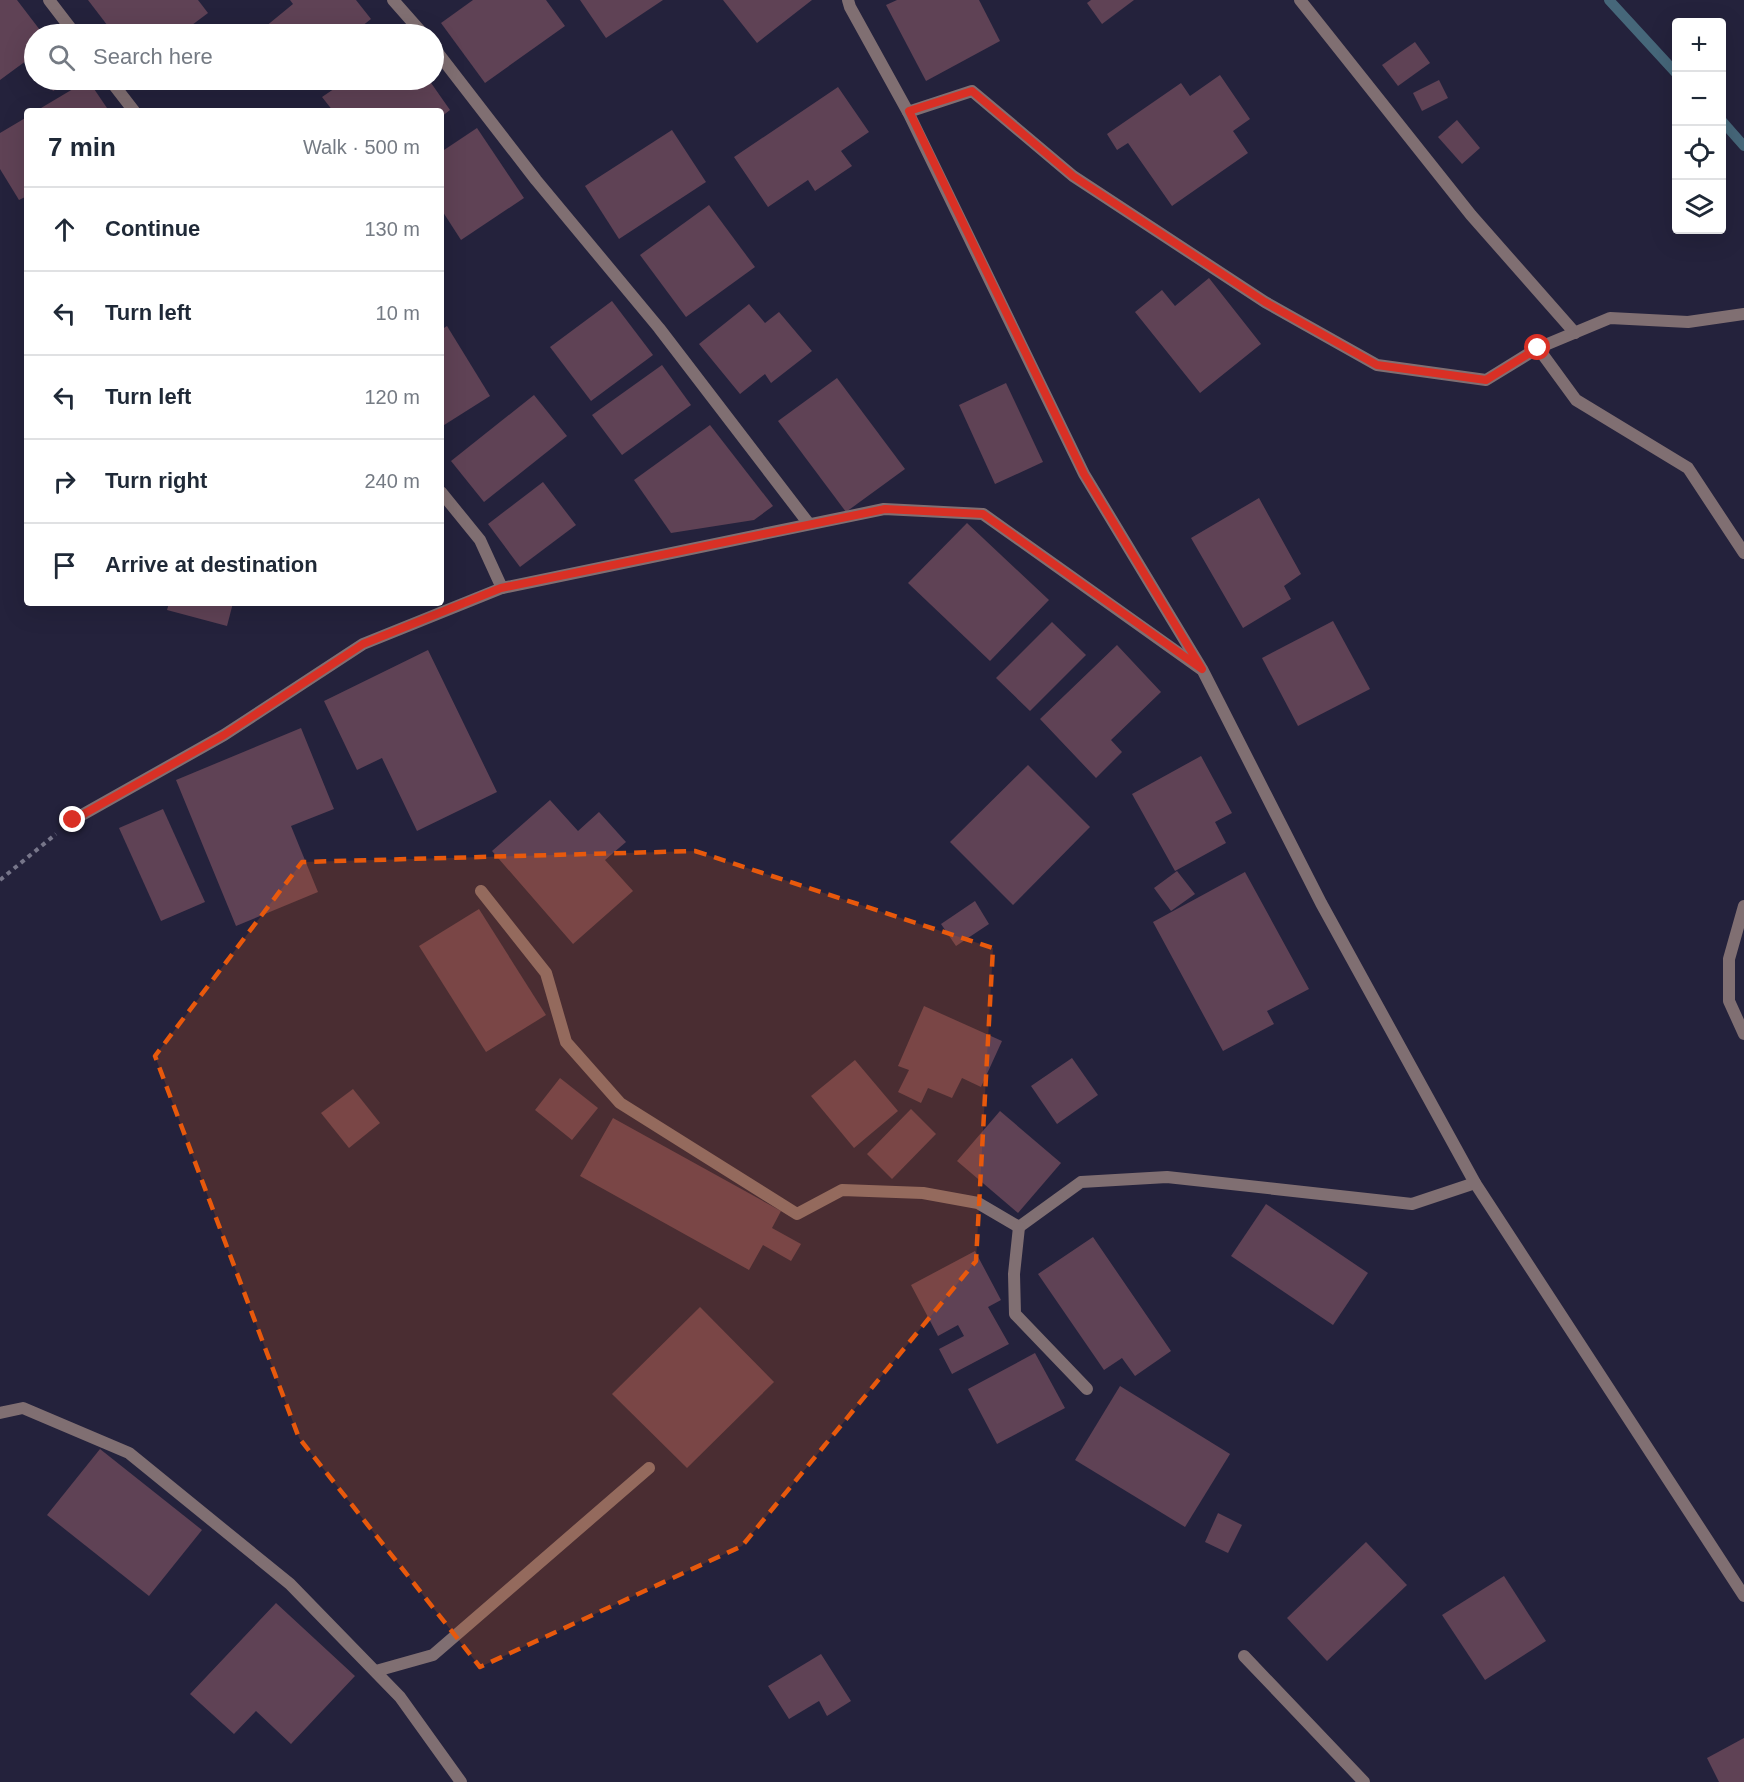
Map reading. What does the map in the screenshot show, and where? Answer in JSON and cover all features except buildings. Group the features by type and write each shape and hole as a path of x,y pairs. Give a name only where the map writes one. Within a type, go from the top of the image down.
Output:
{"street":[{"path":"49,0 67,24"},
{"path":"393,0 414,24"},
{"path":"848,0 850,8 909,111 1084,474 1202,669 1321,903 1475,1183 1743,1590"},
{"path":"1300,0 1471,215 1575,333"},
{"path":"444,61 536,180 659,328 809,524"},
{"path":"118,90 132,108"},
{"path":"909,111 972,91 1073,176 1265,302 1377,365 1486,380 1538,348 1610,318 1688,322 1744,314"},
{"path":"1538,348 1576,400 1688,468 1744,553"},
{"path":"444,496 480,540 501,588"},
{"path":"73,820 224,735 363,644 501,588 885,509 983,514 1202,669"},
{"path":"481,891 546,973 566,1042 620,1103 787,1208 797,1214 842,1190 923,1193 978,1203 1019,1227"},
{"path":"1744,906 1729,958 1729,1001 1744,1034"},
{"path":"1087,1389 1015,1314 1014,1274 1019,1227 1081,1182 1167,1177 1412,1204 1475,1183"},
{"path":"0,1413 23,1408 129,1453 290,1584 400,1697 461,1782"},
{"path":"376,1671 433,1655 649,1468"},
{"path":"1244,1656 1364,1782"}],"path":[{"path":"0,880 73,820"}],"highlighted area":[{"path":"695,851 993,948 976,1261 742,1546 480,1667 299,1438 155,1056 302,862"}],"waterway":[{"path":"1609,0 1675,72"},
{"path":"1726,126 1744,146"}],"route":[{"path":"73,820 224,735 363,644 501,588 885,509 983,514 1202,669 1084,474 909,111 972,91 1073,176 1265,302 1377,365 1486,380 1538,348"}]}
